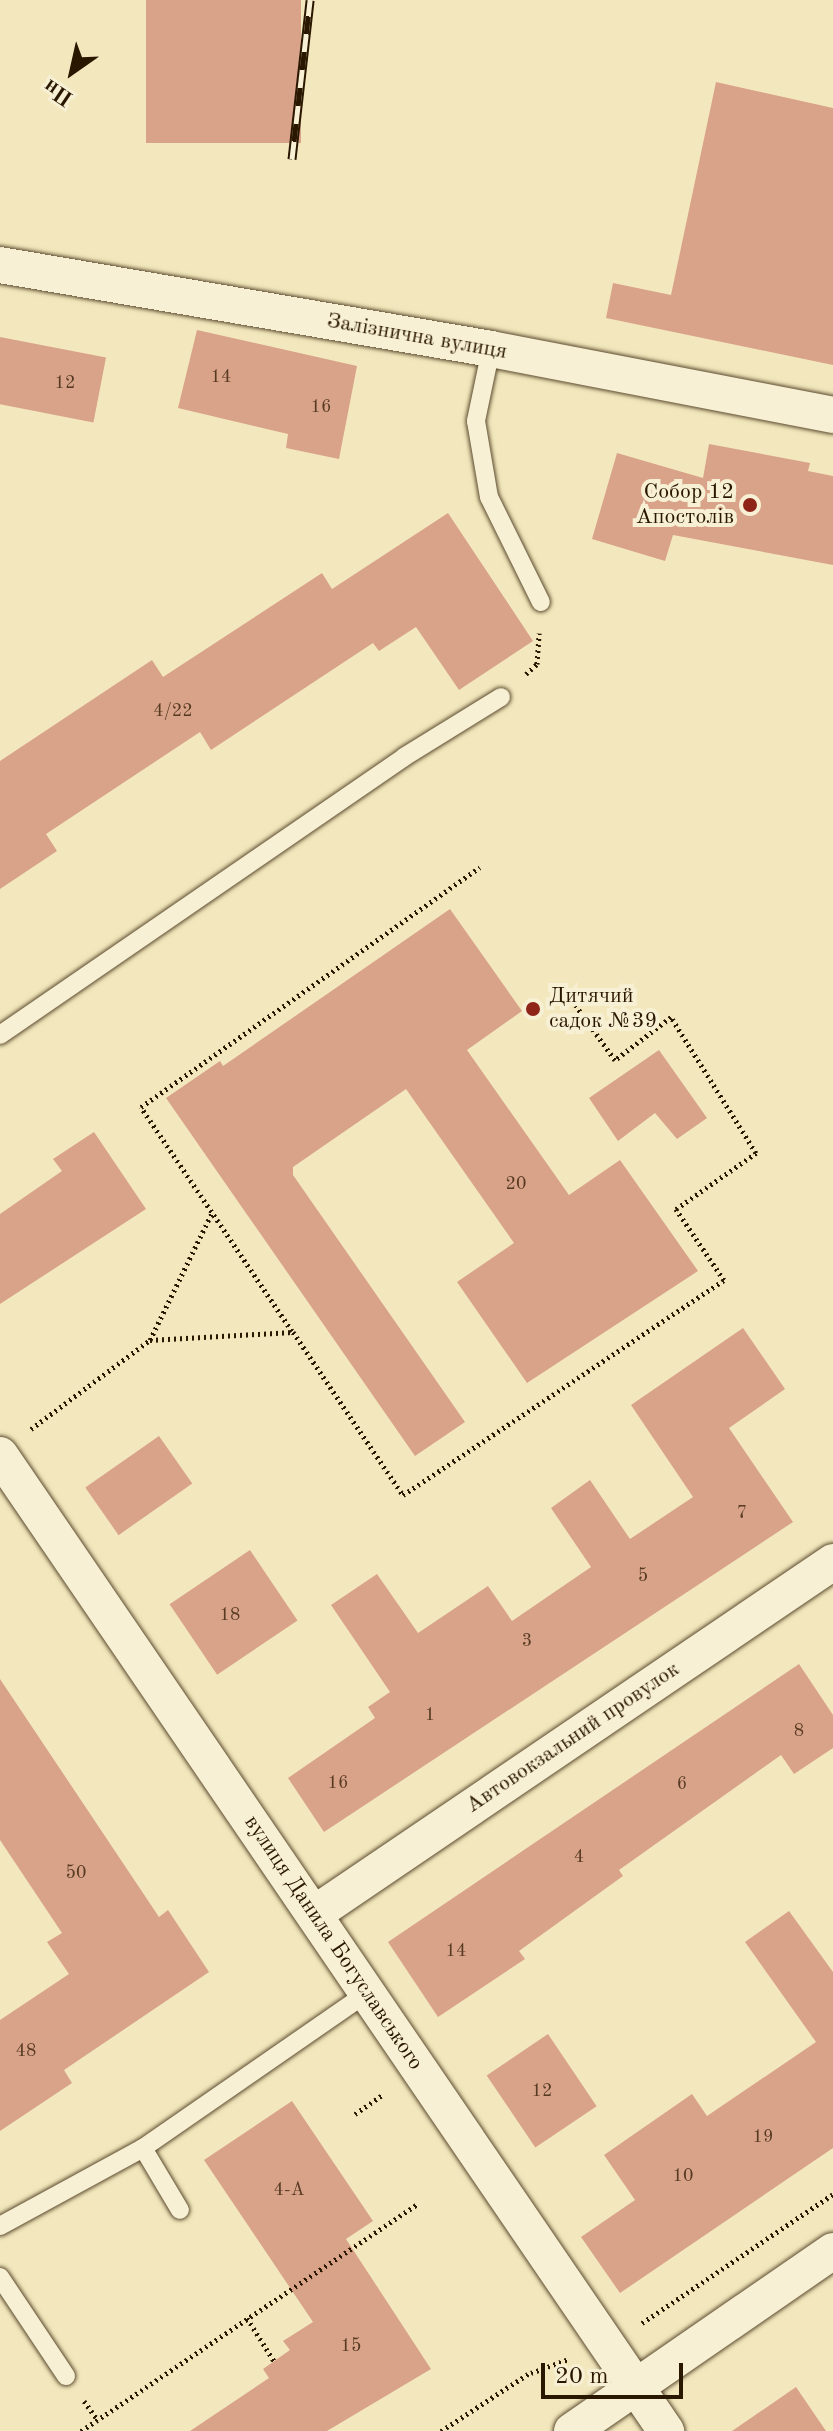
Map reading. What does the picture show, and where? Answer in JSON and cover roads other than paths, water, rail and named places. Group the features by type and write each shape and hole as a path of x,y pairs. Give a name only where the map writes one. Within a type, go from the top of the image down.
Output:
{"street":[{"name":"Залізнична вулиця","path":"0,265 491,349 833,415"},
{"name":"вулиця Данила Богуславського","path":"13,1444 314,1914 611,2344 666,2431"},
{"name":"Автовокзальний провулок","path":"314,1914 833,1562"},
{"path":"572,2431 833,2251"}],"lane":[{"path":"491,349 476,421 489,497 541,602"},
{"path":"0,1035 404,757 501,697"},
{"path":"0,2226 143,2148 367,1993"},
{"path":"143,2148 180,2210"},
{"path":"0,2277 66,2376"}],"railway":[{"path":"292,159 310,0"}],"place":[{"name":"Собор 12 Апостолів","path":"750,505"},
{"name":"Дитячий садок №39","path":"533,1009"}]}
